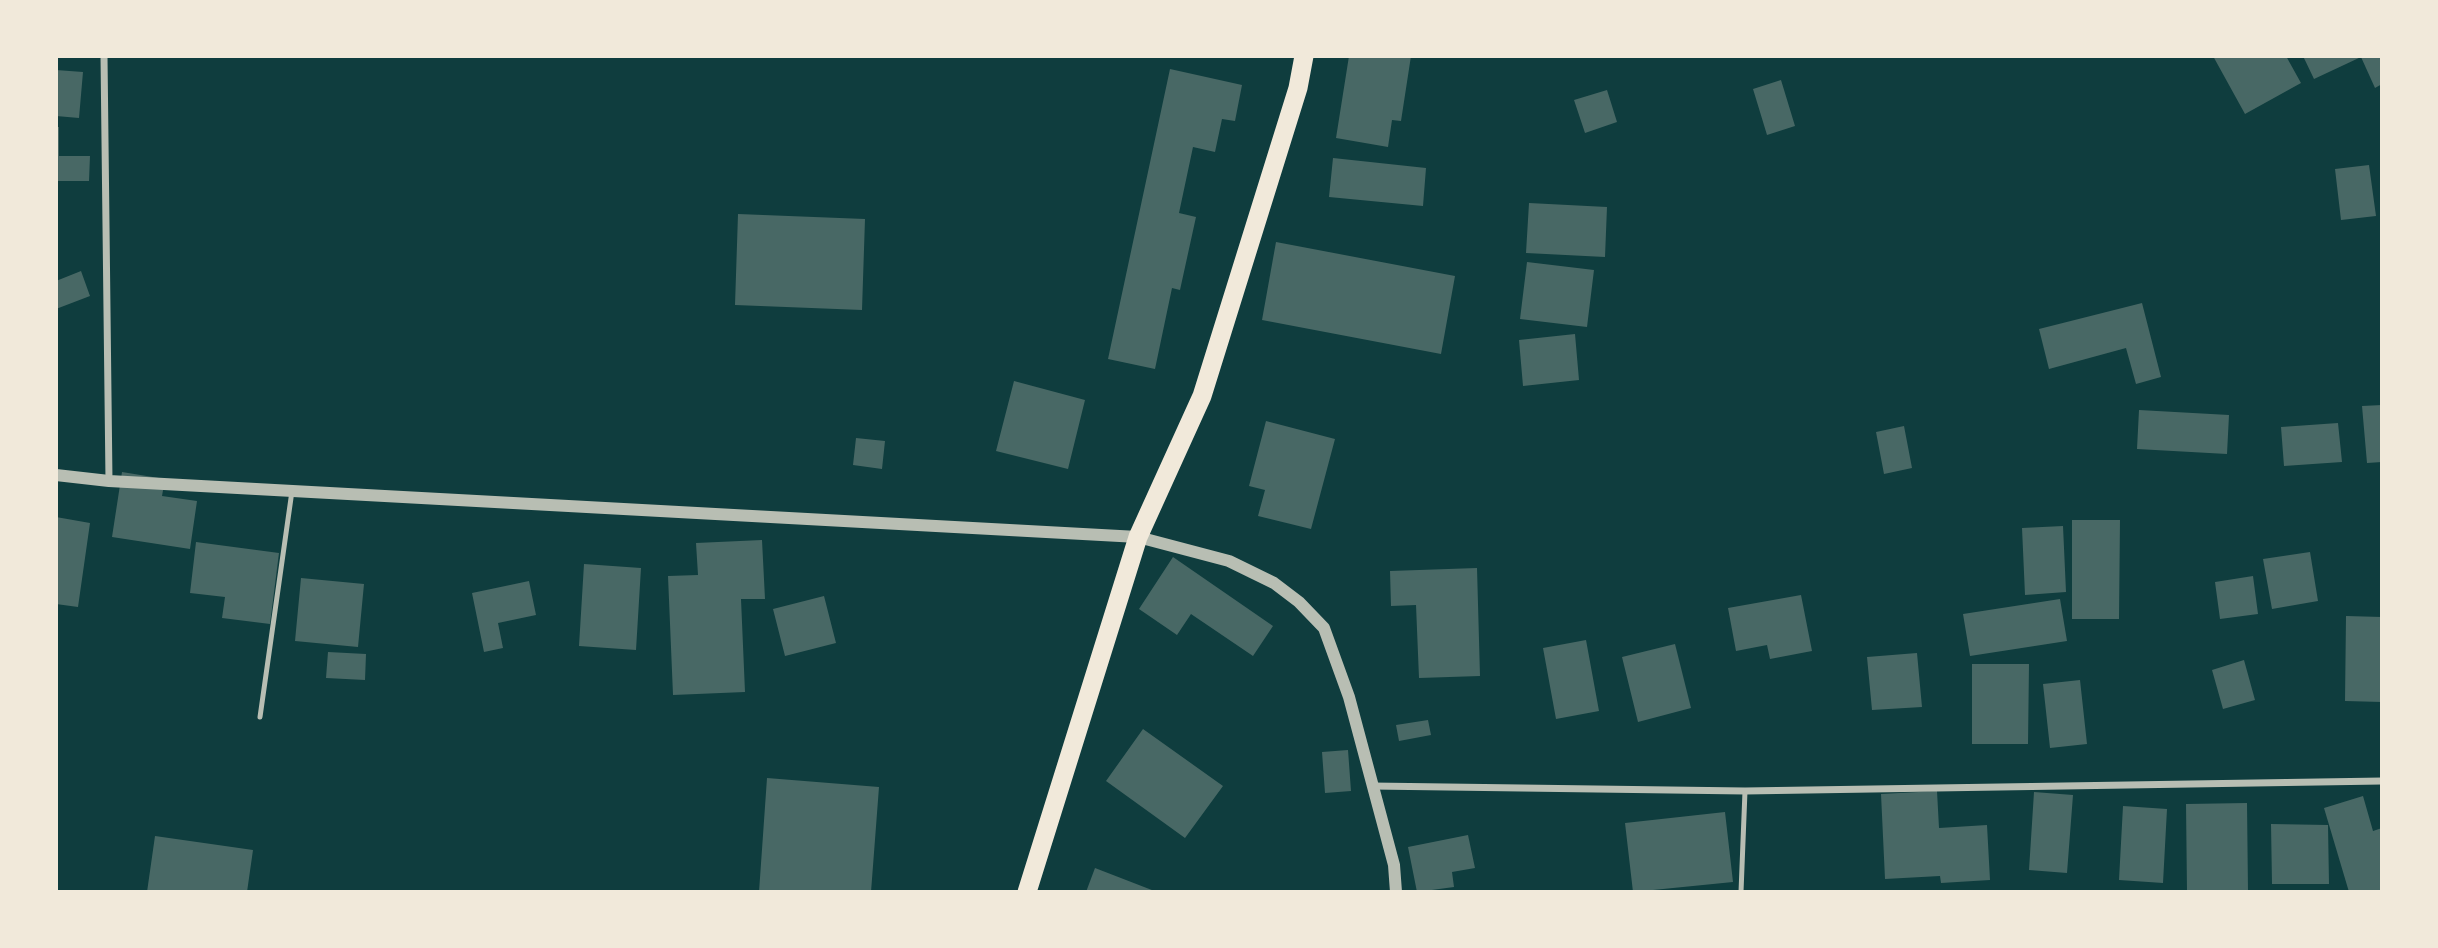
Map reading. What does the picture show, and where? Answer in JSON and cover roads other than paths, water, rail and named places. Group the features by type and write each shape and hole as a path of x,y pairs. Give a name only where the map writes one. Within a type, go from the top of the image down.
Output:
{"highway":[{"path":"1027,892 1138,537 1202,396 1298,88 1304,56"}],"street":[{"path":"104,56 109,481"},
{"path":"56,475 109,481 1138,537 1229,561 1274,583 1300,602 1324,628 1349,697 1394,865 1396,892"},
{"path":"1372,786 1745,791 2382,781"}],"lane":[{"path":"260,717 292,491"},
{"path":"1741,892 1745,791"}]}
